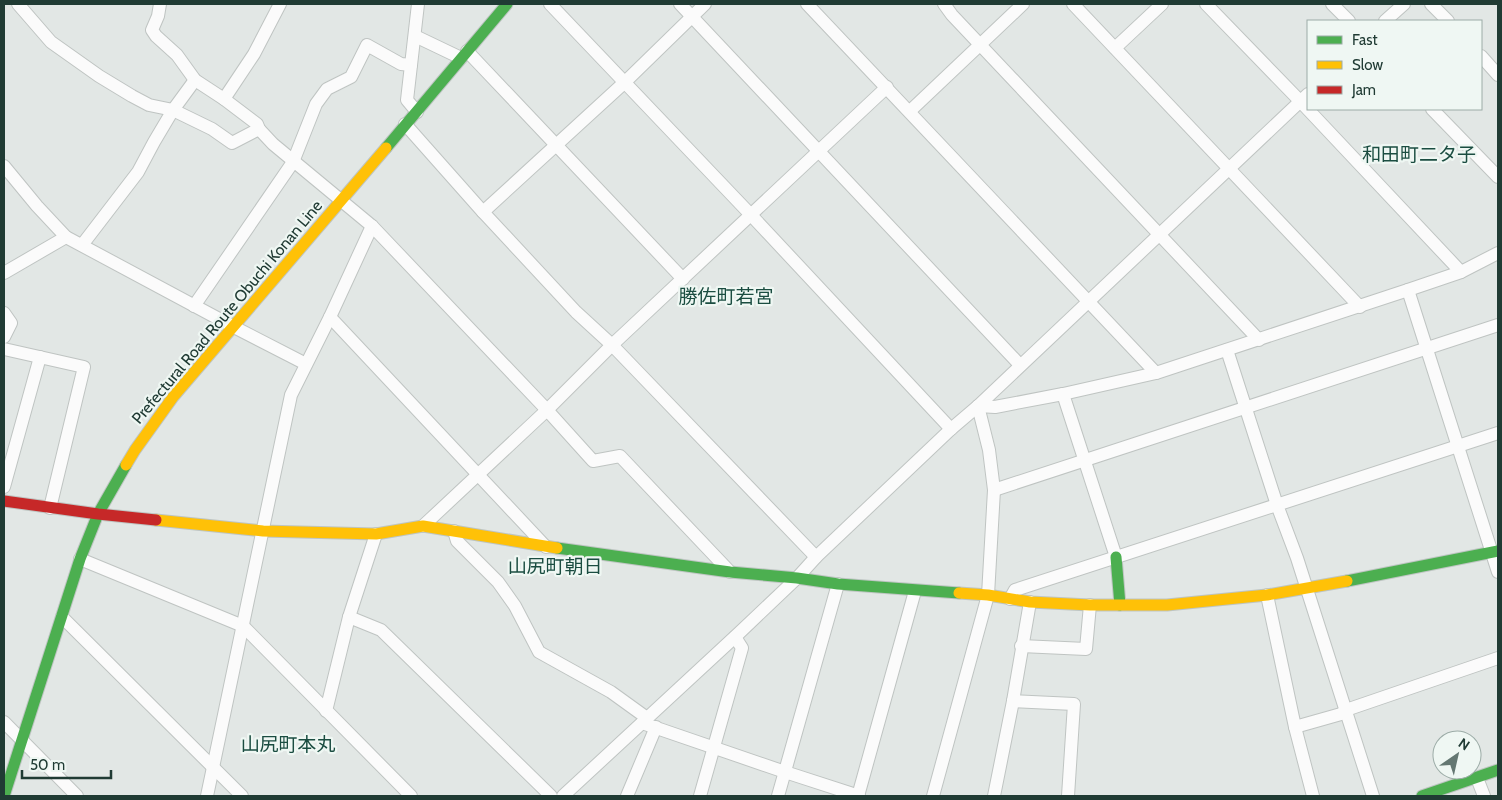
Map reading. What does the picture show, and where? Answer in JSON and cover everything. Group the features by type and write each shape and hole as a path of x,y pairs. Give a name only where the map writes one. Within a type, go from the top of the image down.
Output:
{"street":[{"path":"18,4 51,42 99,76 149,105 173,110 212,129 232,143 259,129"},
{"path":"160,4 158,16 152,30 177,55 195,80 224,98 257,124 259,129 293,162 372,226 593,461 620,456 730,572"},
{"path":"224,98 254,54 280,4"},
{"path":"417,112 408,100 418,4"},
{"name":"Prefectural Road Route Obuchi Konan Line","path":"4,796 80,559 98,514 140,442 173,397 417,112 506,4"},
{"path":"550,4 951,429"},
{"path":"680,4 1020,365"},
{"path":"483,212 625,82 704,4"},
{"path":"807,4 1156,373"},
{"path":"944,4 952,15 1259,340"},
{"path":"910,112 1023,4"},
{"path":"1073,4 1360,307"},
{"path":"1115,48 1162,4"},
{"path":"563,796 648,723 797,578 816,557 1304,98 1206,4"},
{"path":"1332,4 1348,20"},
{"path":"1386,20 1404,4"},
{"path":"1431,4 1447,20"},
{"path":"415,36 464,55 556,145 682,279"},
{"path":"194,306 293,162 316,104 327,89 350,78 367,45 401,64 411,65"},
{"path":"1482,57 1498,75"},
{"path":"82,245 138,172 173,110 195,80"},
{"path":"424,526 612,345 887,87"},
{"path":"1315,110 1461,272"},
{"path":"1433,110 1498,177"},
{"path":"405,124 483,212 576,312 612,345 816,557"},
{"path":"4,166 37,206 66,236 194,306 306,364"},
{"path":"207,796 291,395 372,226"},
{"path":"4,273 66,236"},
{"path":"978,406 995,406 1063,394 1156,373 1461,272 1498,253"},
{"path":"1408,290 1458,446 1495,552 1498,572"},
{"path":"4,312 11,323 4,337"},
{"path":"330,317 546,547"},
{"path":"994,490 1498,325"},
{"path":"4,349 84,367 50,508"},
{"path":"1227,350 1277,505 1297,558 1373,796"},
{"path":"4,487 40,357"},
{"path":"1063,394 1116,557 1120,605"},
{"path":"933,796 988,595 994,490 989,450 978,406"},
{"path":"1010,599 1016,590 1498,433"},
{"path":"4,501 98,514 263,531 376,534 424,526 546,547 730,572 915,591 988,595 1030,602 1090,605 1167,605 1267,595 1495,552"},
{"path":"454,531 457,541 498,582 515,606 539,652 612,692 648,723 858,796 915,591"},
{"path":"326,711 349,618 376,534"},
{"path":"80,559 242,626 406,795"},
{"path":"778,796 838,584"},
{"path":"1267,595 1313,796"},
{"path":"994,796 1030,602"},
{"path":"1021,646 1086,649 1090,605"},
{"path":"62,617 242,796"},
{"path":"349,618 381,630 551,796"},
{"path":"700,796 742,648 735,637"},
{"path":"1296,727 1341,714 1346,710 1498,658"},
{"path":"1013,700 1074,704 1068,796"},
{"path":"4,722 77,796"},
{"path":"627,796 648,723"},
{"path":"1482,776 1498,770"},
{"path":"1422,796 1471,780"},
{"path":"1478,780 1484,796"}],"traffic: fast":[{"path":"386,148 507,4"},
{"path":"4,796 80,559 98,514 126,465"},
{"path":"557,548 730,572 838,584 959,593"},
{"path":"1347,581 1498,551"},
{"path":"1116,557 1120,605"},
{"path":"1422,796 1498,770"}],"traffic: slow":[{"path":"126,465 173,397 386,148"},
{"path":"156,520 263,531 376,534 423,526 557,548"},
{"path":"959,593 988,595 1030,602 1090,605 1167,605 1267,595 1347,581"}],"traffic: jam":[{"path":"4,501 156,520"}],"district":[{"name":"和田町二タ子","path":"1419,154"},
{"name":"勝佐町若宮","path":"726,296"},
{"name":"山尻町朝日","path":"555,566"},
{"name":"山尻町本丸","path":"288,744"}]}
